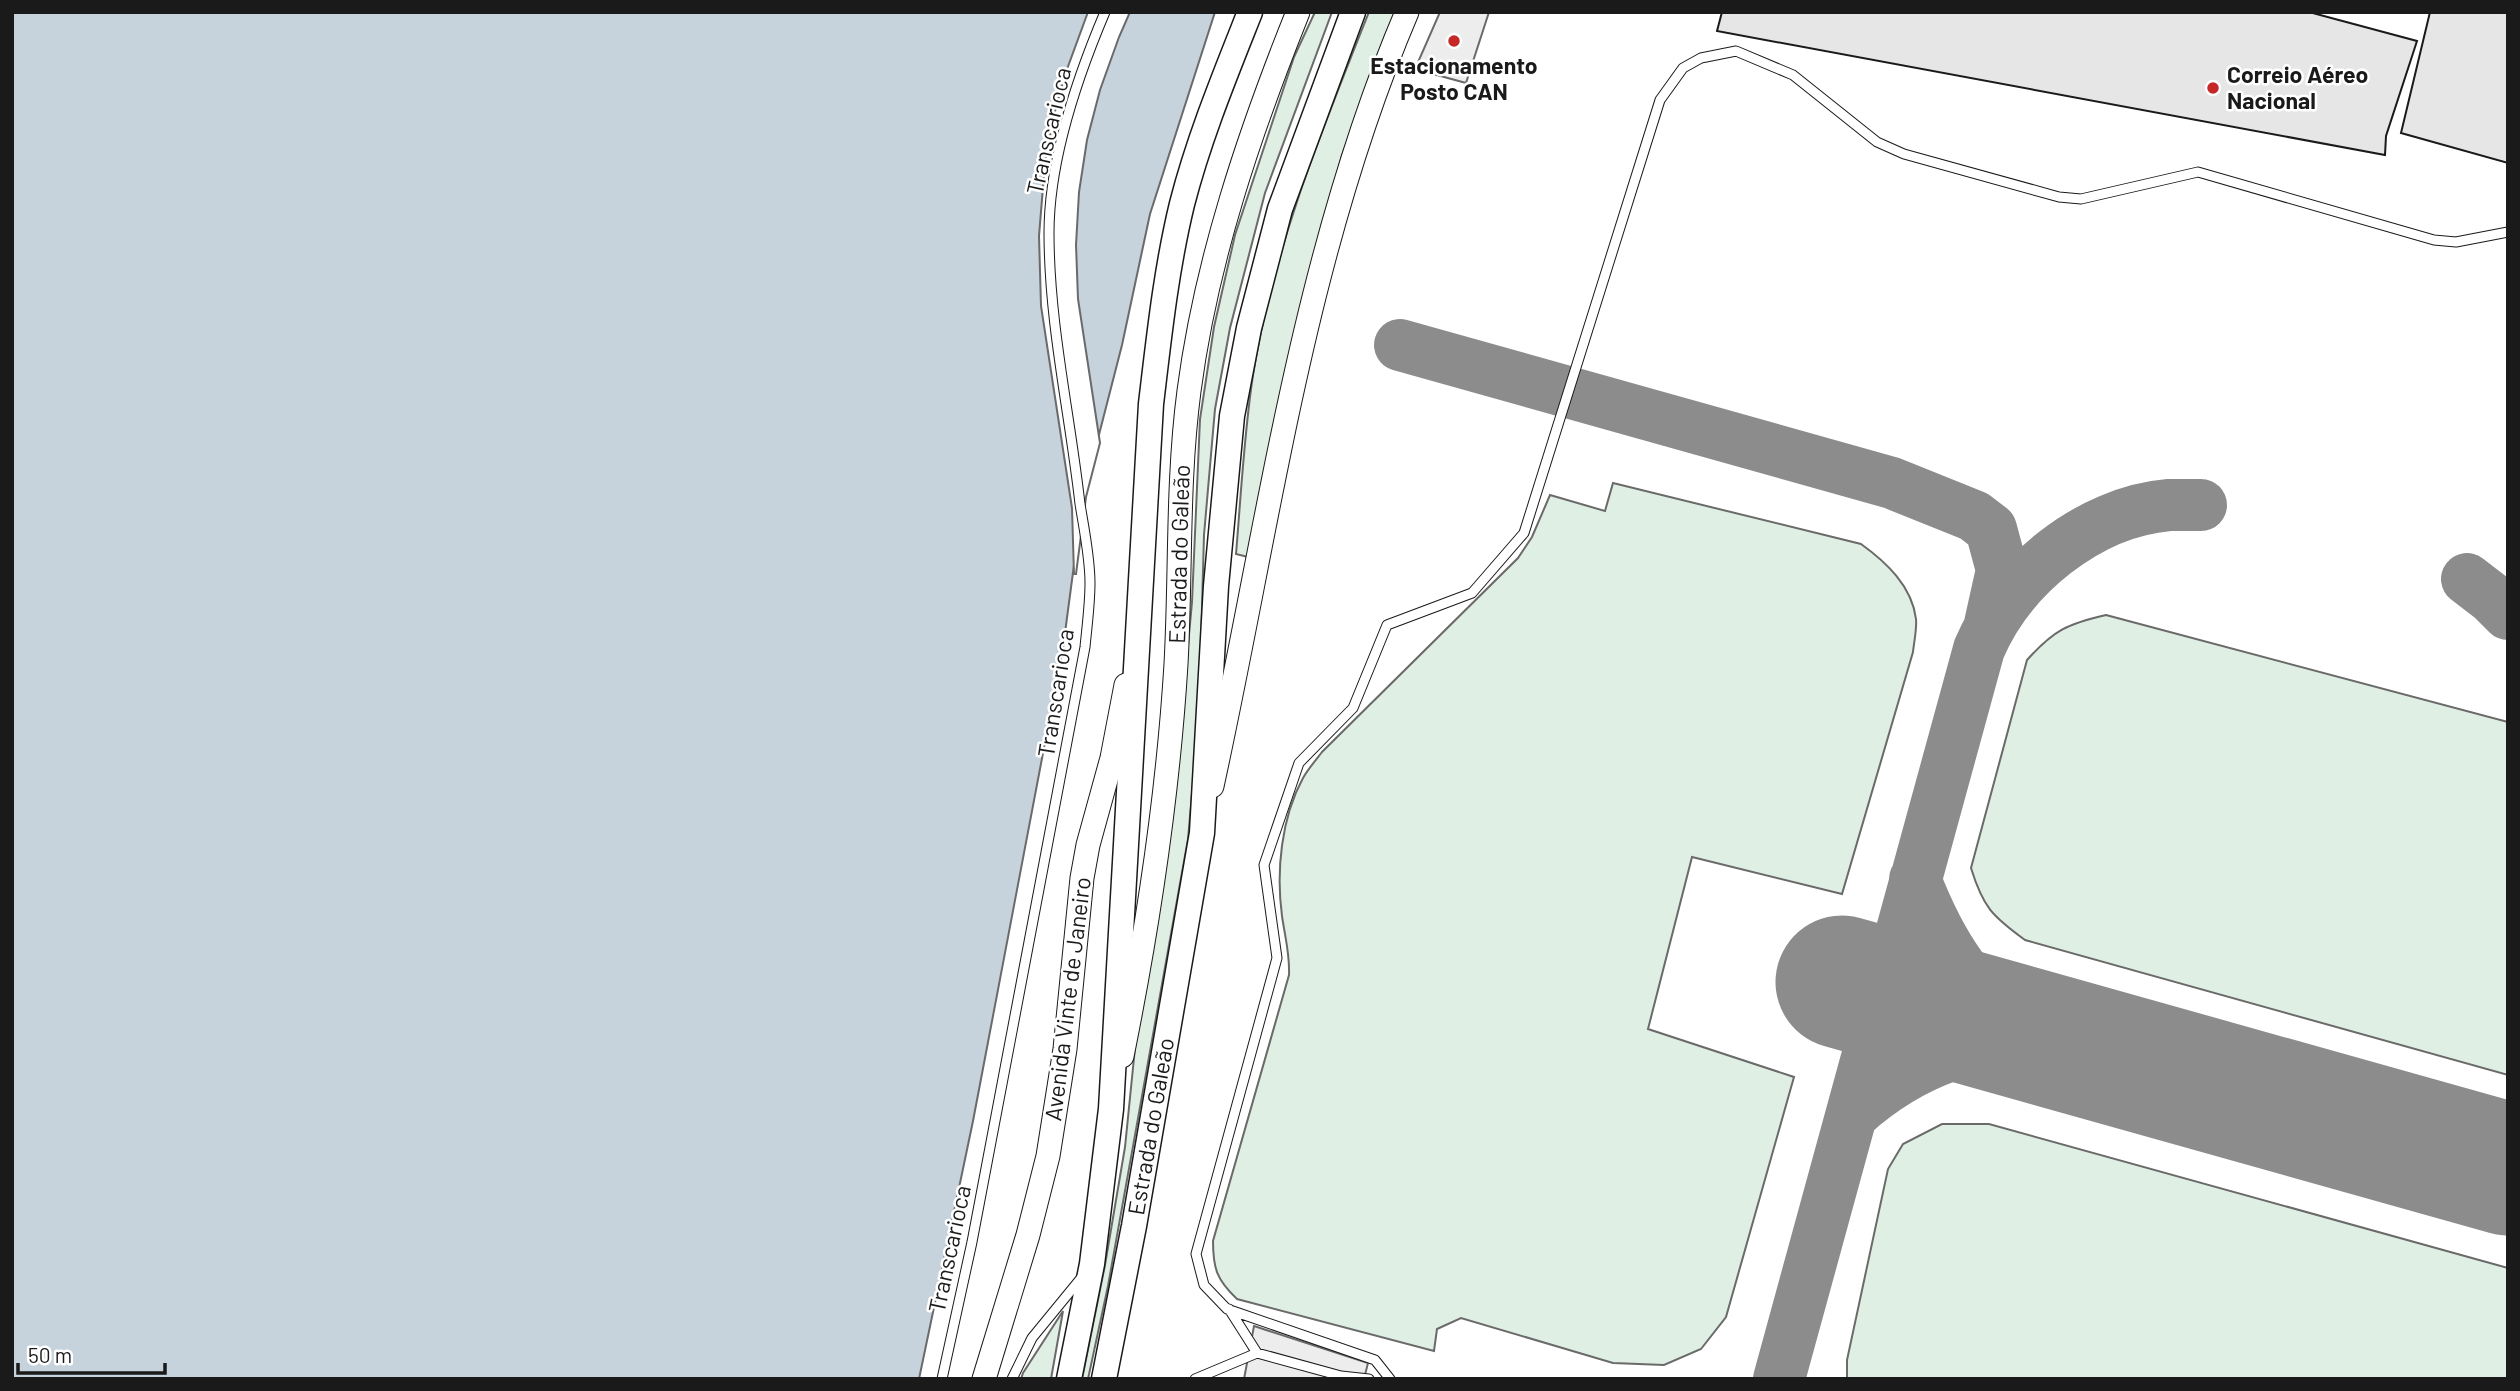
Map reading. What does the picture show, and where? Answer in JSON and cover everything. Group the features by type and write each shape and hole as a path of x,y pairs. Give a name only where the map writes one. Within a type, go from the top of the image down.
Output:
{"main road":[{"name":"Estrada do Galeão","path":"1069,1379 1092,1264 1111,1108 1151,404 1164,292 1183,203 1221,83 1250,12"},
{"name":"Estrada do Galeão","path":"1104,1379 1134,1226 1202,833 1216,586 1235,404 1249,328 1280,209 1353,12"}],"street":[{"name":"Estrada do Galeão","path":"1111,1108 1131,1011 1152,883 1170,739 1176,666 1182,484 1189,393 1197,341 1222,230 1267,90 1298,12"},
{"name":"Estrada do Galeão","path":"1202,833 1238,665 1270,493 1310,311 1339,203 1376,87 1407,12"},
{"name":"Avenida Vinte de Janeiro","path":"984,1379 1028,1235 1048,1156 1065,1049 1082,878 1122,708 1138,617"}],"lane":[{"name":"Transcarioca","path":"942,1379 972,1242 1085,647 1090,582 1057,332 1049,231 1066,122 1082,70 1105,12"},
{"path":"1257,1353 1228,1309 1204,1286 1196,1254 1277,958 1264,865 1299,763 1353,708 1387,625 1472,593 1524,533 1660,100 1683,68 1701,58 1736,51 1793,75 1877,142 1904,154 2059,197 2081,199 2197,172 2434,240 2456,242 2508,232"},
{"path":"1012,1379 1032,1338 1092,1264"},
{"path":"1228,1309 1375,1360 1390,1379"},
{"path":"1197,1378 1257,1353 1341,1376 1369,1379"}],"green space":[{"path":"1315,12 1332,12 1265,193 1230,328 1215,409 1204,535 1199,714 1188,839 1108,1286 1088,1379 1082,1379 1125,1147 1135,1048 1184,690 1192,602 1200,419 1214,327 1235,235 1294,57"},
{"path":"1369,12 1396,12 1342,155 1280,398 1248,557 1236,554 1247,420 1262,328 1286,235 1301,190"},
{"path":"1613,483 1861,544 1896,576 1909,596 1916,619 1913,652 1842,894 1692,857 1648,1029 1794,1077 1726,1317 1701,1349 1664,1365 1613,1363 1461,1318 1437,1329 1434,1351 1237,1299 1218,1273 1213,1241 1289,975 1280,899 1280,864 1285,828 1296,794 1305,775 1322,752 1518,558 1532,537 1550,495 1605,511"},
{"path":"2106,615 2508,722 2508,1075 2025,940 1990,910 1971,868 2027,660 2062,630"},
{"path":"1942,1124 1989,1124 2508,1268 2508,1379 1847,1379 1847,1360 1888,1169 1903,1144"},
{"path":"1063,1311 1051,1379 1021,1379 1023,1373"}],"shaded area":[{"path":"12,12 1215,12 1150,214 1122,345 1083,497 1063,648 973,1121 919,1379 12,1379"},
{"name":"Estacionamento Posto CAN","path":"1440,12 1489,12 1466,83 1415,69"},
{"path":"1254,1326 1368,1363 1364,1379 1244,1379"}],"pier":[{"path":"1088,12 1130,12 1100,90 1087,140 1079,192 1076,245 1078,299 1100,443 1086,497 1074,574 1072,508 1041,306 1039,236 1045,163 1054,115"}],"building":[{"name":"Correio Aéreo Nacional","path":"1722,12 2309,12 2417,41 2386,136 2385,155 1717,31"},
{"path":"2430,12 2508,12 2508,163 2401,133"}],"taxiway":[{"path":"1400,345 1892,483 1974,516 1991,529 2002,570 1990,624"},
{"path":"1779,1379 1979,649 2010,597 2031,573 2081,534 2139,510 2169,505 2201,505"},
{"path":"2467,579 2508,614"},
{"path":"1915,879 1947,946 1975,985 2012,1018 2034,1031 2084,1049"},
{"path":"1853,1114 1898,1080 1949,1056 2004,1043 2060,1045"}],"runway":[{"path":"1842,982 2508,1169"}],"place":[{"name":"Estacionamento Posto CAN","path":"1454,41"},
{"name":"Correio Aéreo Nacional","path":"2213,88"}]}
